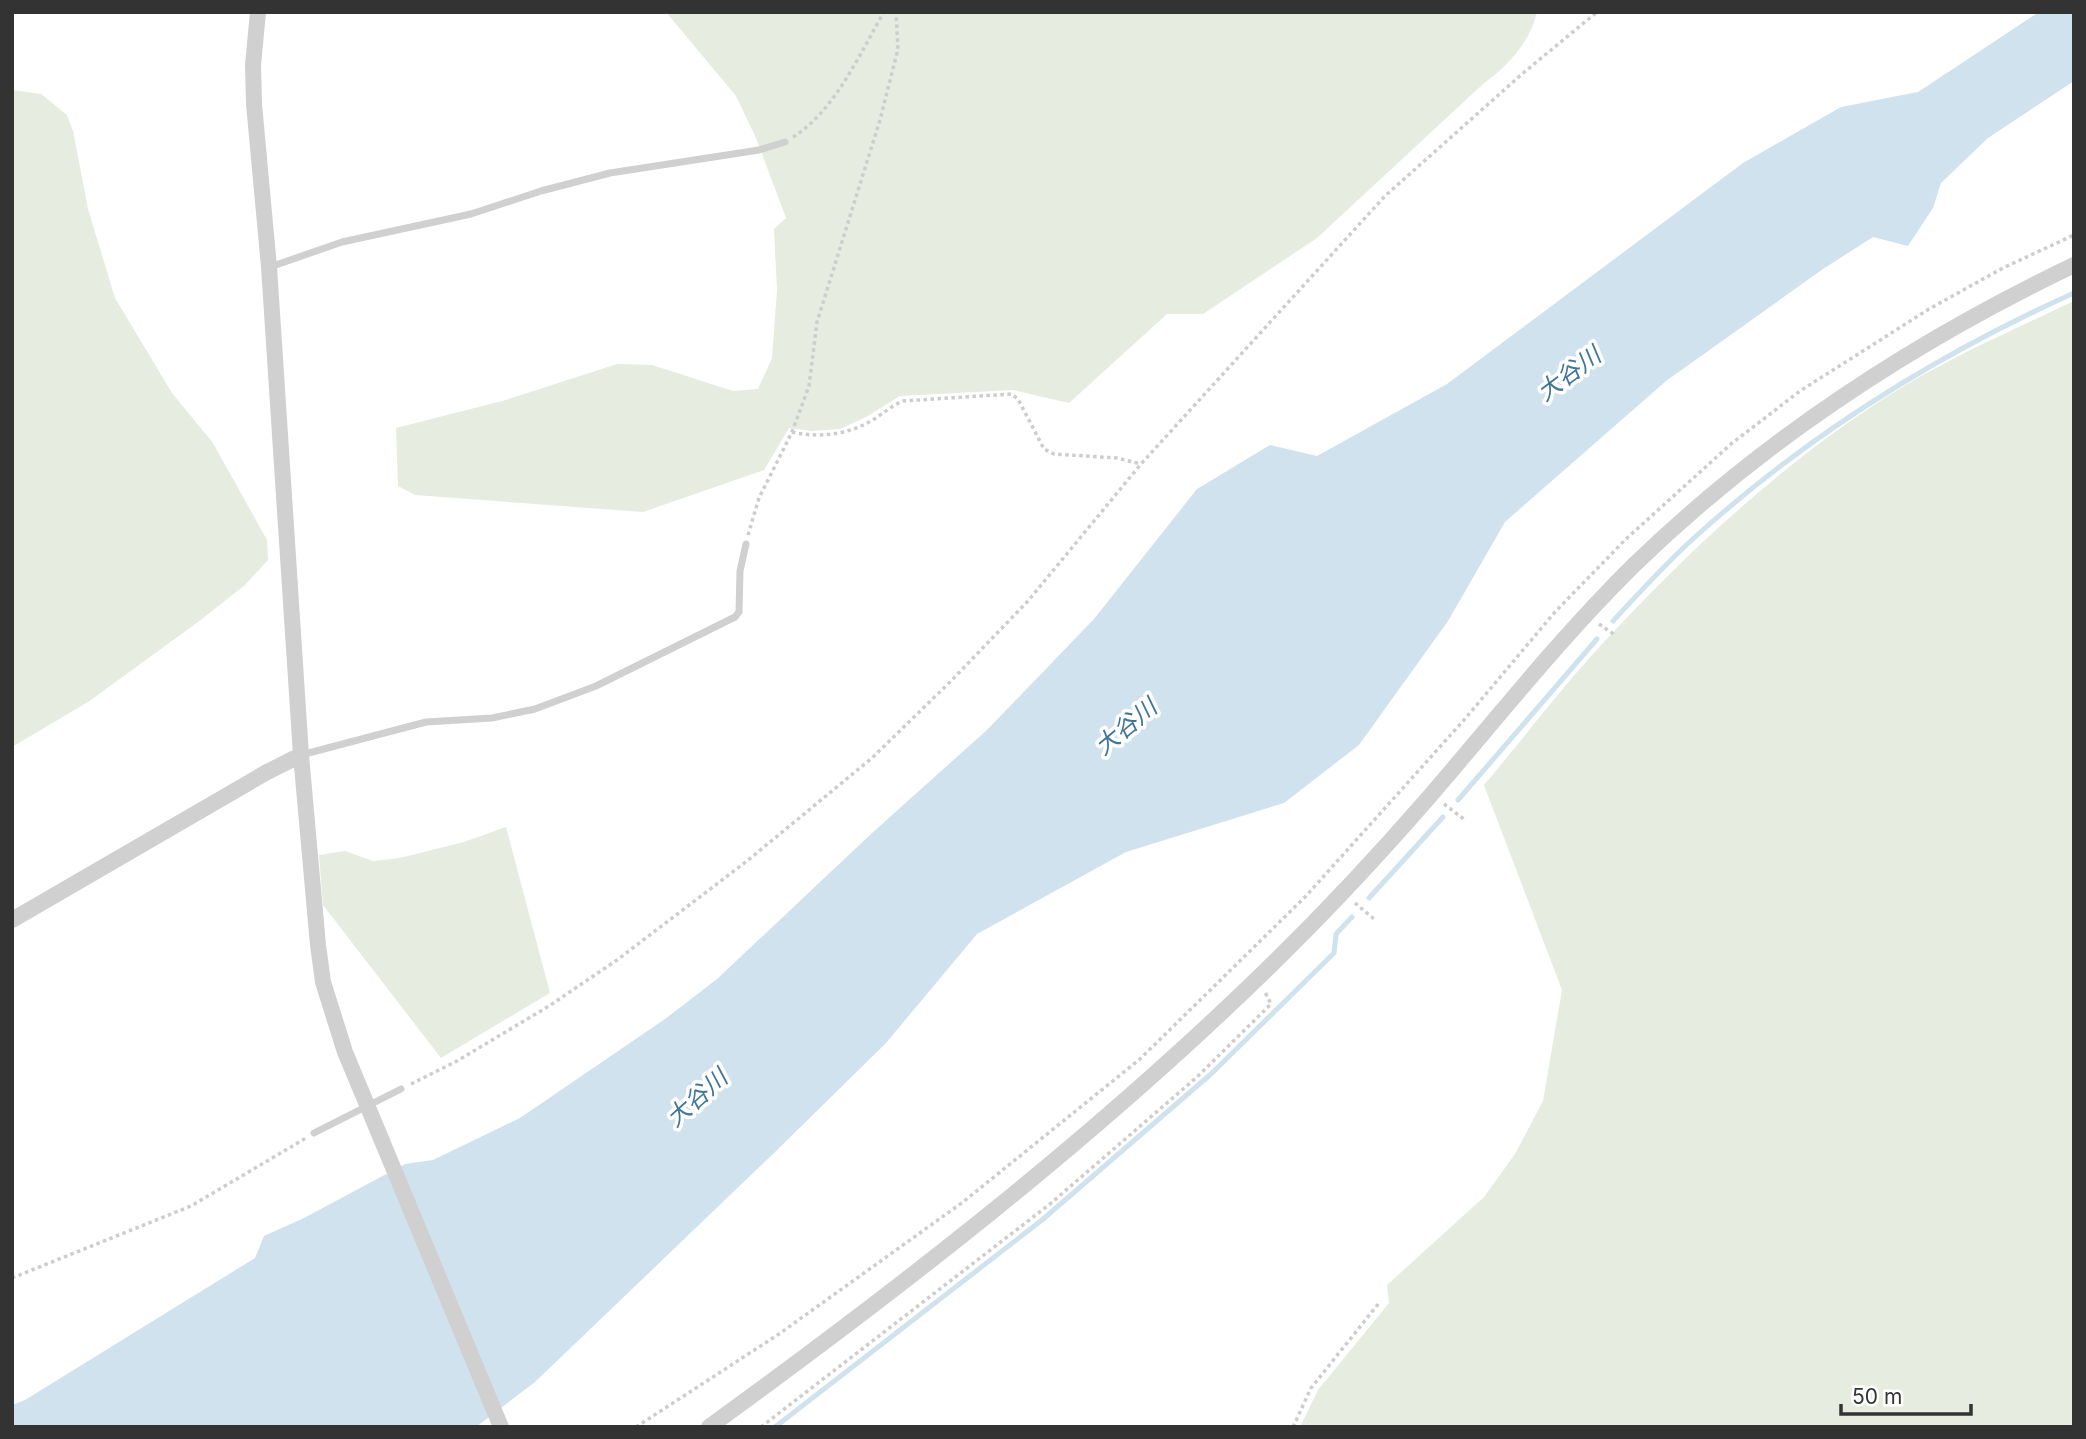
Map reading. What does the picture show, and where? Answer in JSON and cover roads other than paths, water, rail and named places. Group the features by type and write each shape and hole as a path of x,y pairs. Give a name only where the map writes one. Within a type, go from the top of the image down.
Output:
{"street":[{"path":"258,12 253,65 254,104 269,267 301,755 323,982 337,1029 368,1108 500,1427"},
{"path":"709,1427 920,1269 1145,1085 1256,980 1343,892 1586,614 1679,523 1733,477 1791,431 1909,352 1972,315 2074,265"},
{"path":"12,920 301,755"}],"lane":[{"path":"269,267 341,242 471,214 541,191 610,173 759,150 785,142"},
{"path":"301,755 426,722 517,714 596,686 735,617 739,612 740,570 746,544"},
{"path":"314,1133 401,1089"}],"water":[{"name":"大谷川","path":"2039,12 2074,12 2074,81 1988,138 1941,183 1933,208 1908,246 1873,237 1823,269 1666,381 1505,522 1448,621 1359,745 1284,803 1126,852 977,934 886,1043 535,1382 476,1427 12,1427 12,1405 25,1400 255,1258 264,1236 304,1218 405,1164 433,1160 520,1118 665,1019 717,979 871,834 988,729 1094,619 1197,489 1270,445 1317,456 1447,384 1743,163 1841,107 1918,92"}],"waterway":[{"path":"1613,621 1695,537 1783,464 1828,431 1972,343 2074,293"},
{"path":"1458,800 1597,639"},
{"path":"1369,898 1443,817"},
{"path":"775,1427 1042,1220 1211,1074 1334,953 1336,934 1352,917"}]}
